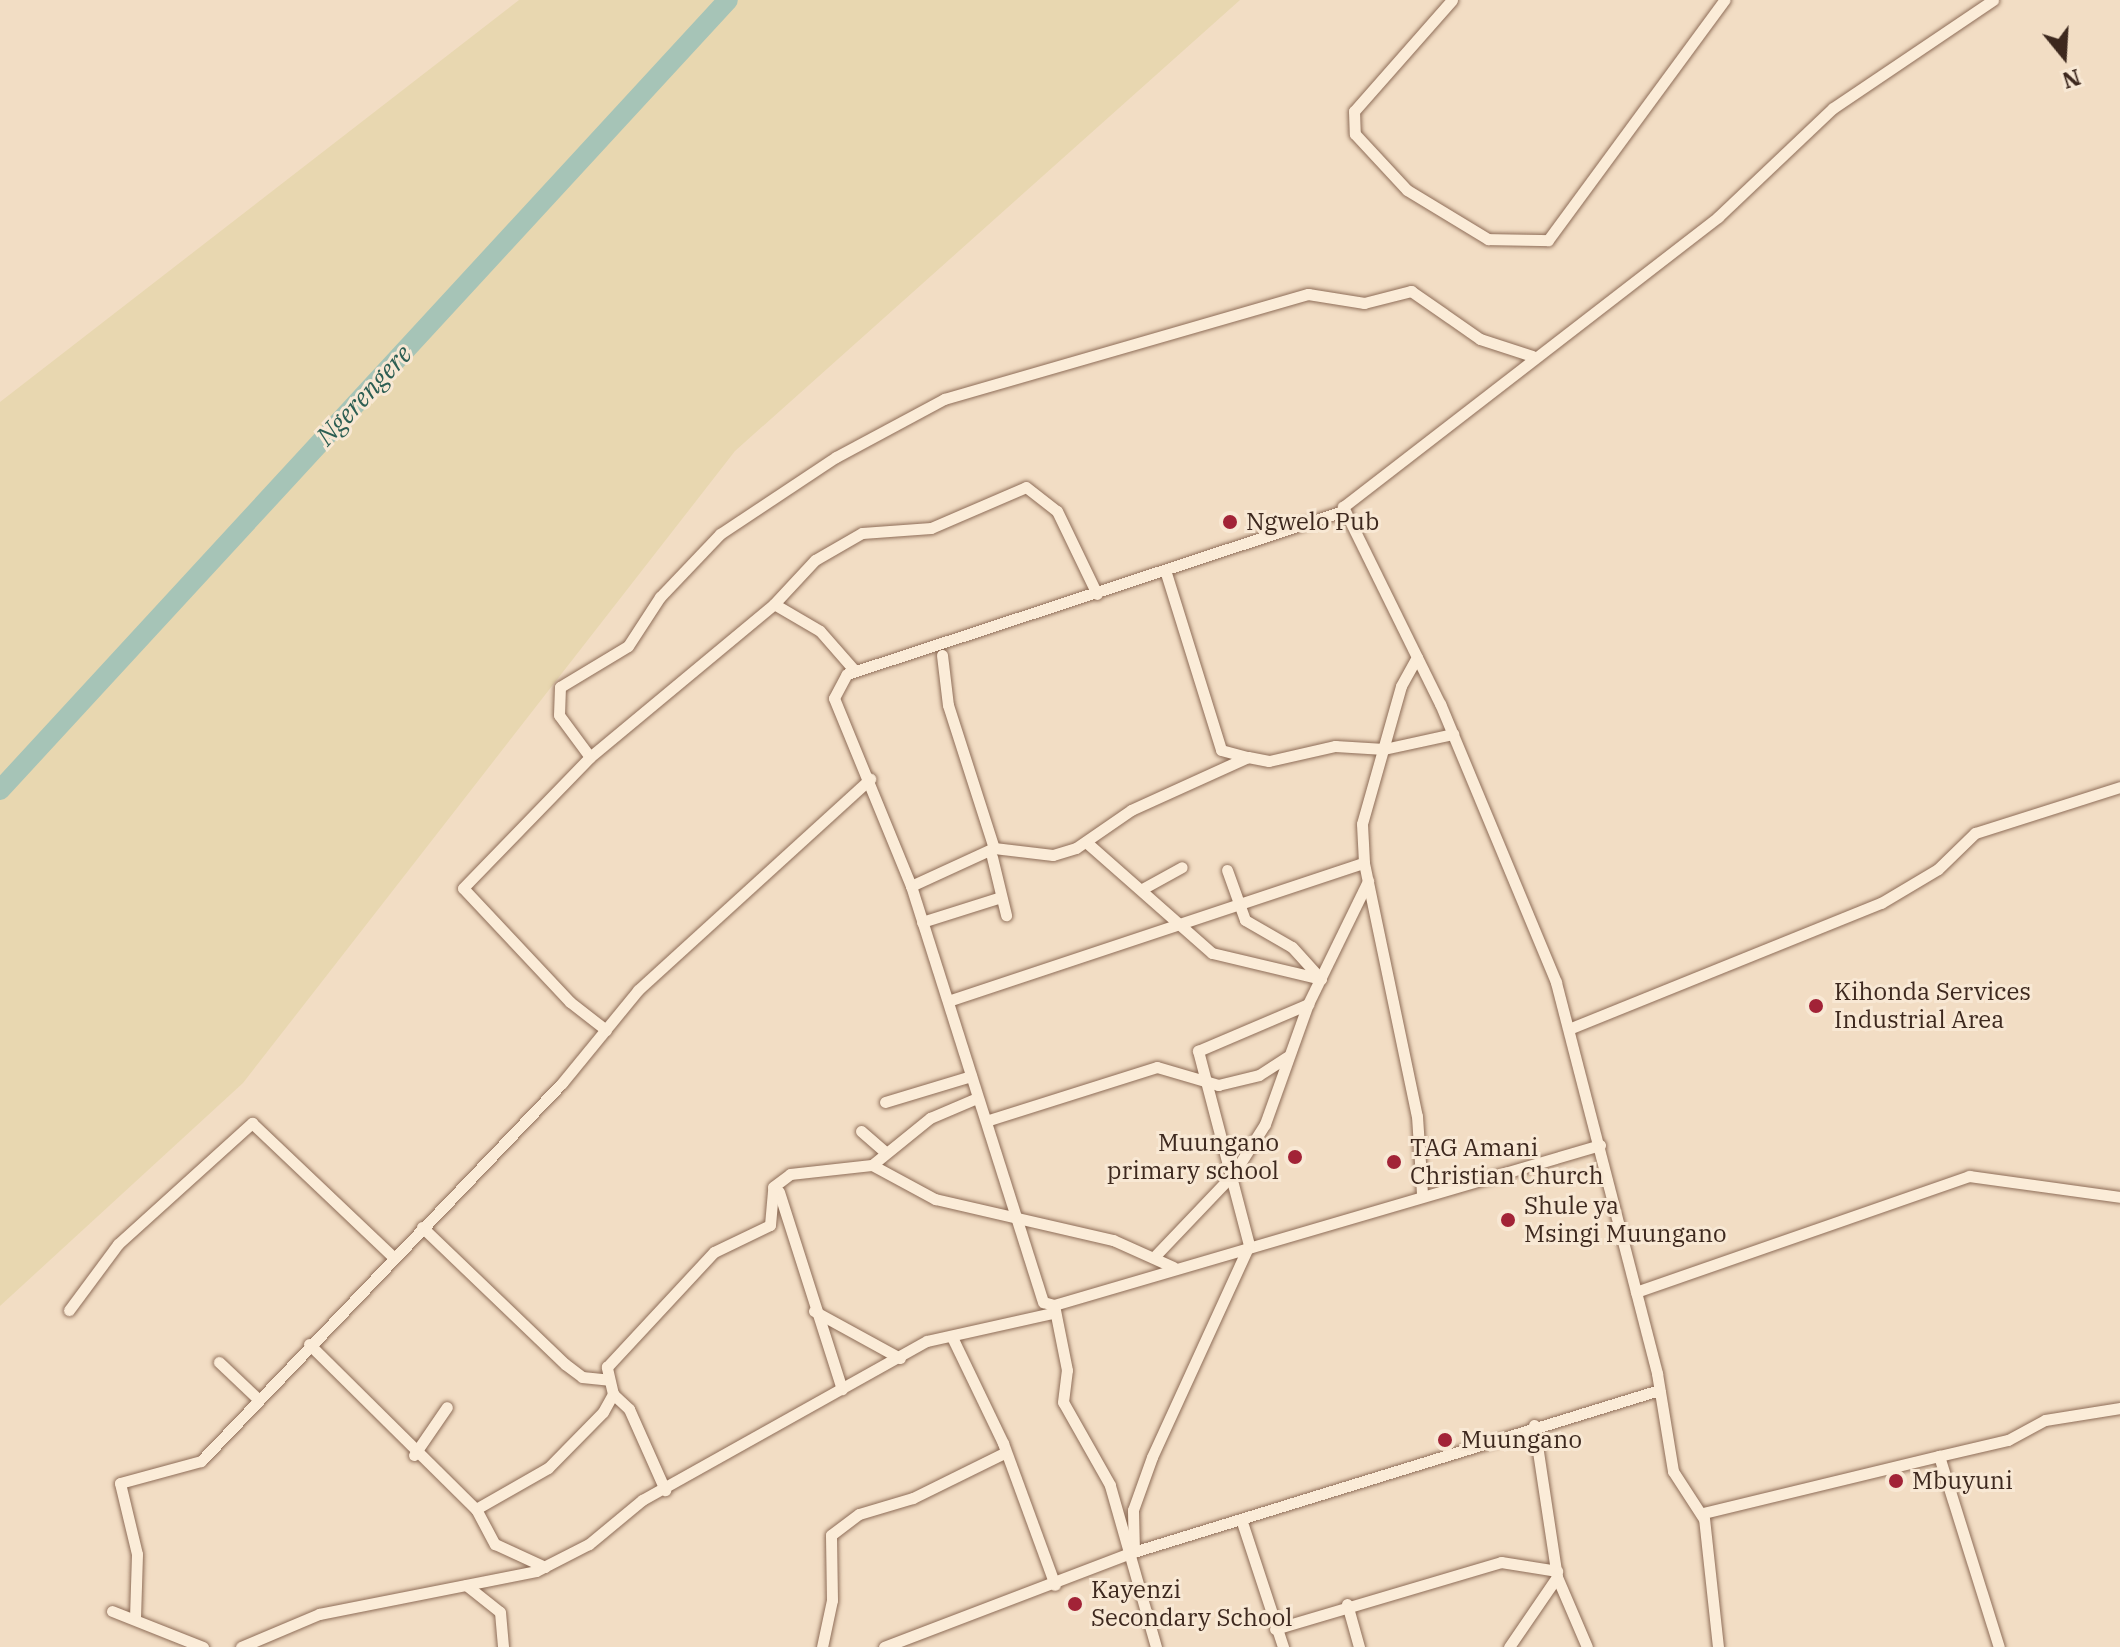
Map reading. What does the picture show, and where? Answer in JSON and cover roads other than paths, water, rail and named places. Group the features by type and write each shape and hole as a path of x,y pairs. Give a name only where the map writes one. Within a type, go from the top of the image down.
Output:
{"street":[{"path":"1452,0 1354,111 1355,134 1407,190 1488,239 1533,240 1548,240 1724,0"},
{"path":"1967,0 1975,13"},
{"path":"1156,1647 1110,1485 1063,1402 1067,1370 1053,1309 1043,1302 989,1120 977,1098 911,886 870,779 836,709 837,683 855,671 1166,573 1343,511 1376,475 1718,217 1833,108 1993,0"},
{"path":"590,757 559,715 560,687 628,646 660,597 720,534 836,457 944,399 1308,294 1364,303 1411,291 1480,339 1532,356"},
{"path":"606,1030 570,1002 463,888 590,757 774,604 815,560 862,533 931,528 1026,487 1057,511 1097,594"},
{"path":"1343,511 1453,734 1571,1028 1659,1390 1676,1481 1703,1513 1718,1647"},
{"path":"1166,573 1221,750 1269,761 1335,746 1384,749 1453,734"},
{"path":"774,604 820,631 855,671"},
{"path":"942,655 948,705 993,852 1006,915"},
{"path":"1417,657 1384,749 1362,824 1364,863 1403,1034 1422,1194"},
{"path":"911,886 993,852 1053,855 1086,842 1131,810 1248,757"},
{"path":"135,1618 137,1554 120,1483 201,1461 717,911 870,779"},
{"path":"1571,1028 1881,903 1938,869 1975,833 2120,787"},
{"path":"1086,842 1144,888 1155,909 1181,925 1212,953 1321,979"},
{"path":"948,1001 1239,907 1364,863"},
{"path":"1144,888 1182,867"},
{"path":"1227,870 1239,907 1321,979"},
{"path":"1155,1256 1234,1173 1265,1124 1308,1004 1368,880"},
{"path":"922,922 1001,897"},
{"path":"1130,1553 1133,1510 1152,1457 1249,1245 1234,1173 1205,1085 1198,1051 1308,1004"},
{"path":"989,1120 1157,1067 1205,1085 1259,1075 1287,1056"},
{"path":"885,1102 971,1076"},
{"path":"872,1165 930,1118 977,1098"},
{"path":"69,1310 118,1244 252,1123 393,1257"},
{"path":"861,1131 885,1152"},
{"path":"241,1647 319,1614 545,1567 665,1490 842,1389 900,1358 952,1337 1053,1309 1173,1267 1600,1145"},
{"path":"777,1184 817,1166 872,1165 935,1199 1155,1256 1173,1267"},
{"path":"1636,1292 1969,1176 2120,1197"},
{"path":"777,1184 814,1311 842,1389"},
{"path":"665,1490 629,1409 613,1394 607,1367 714,1252 770,1225 777,1184"},
{"path":"422,1227 565,1364 582,1377 609,1380"},
{"path":"814,1311 900,1358"},
{"path":"952,1337 1003,1443 1002,1454 1055,1585"},
{"path":"309,1344 414,1455 476,1509 495,1544 545,1567"},
{"path":"219,1362 258,1399"},
{"path":"884,1647 1055,1585 1130,1553 1534,1425 1659,1390"},
{"path":"476,1509 548,1468 613,1394"},
{"path":"414,1455 447,1407"},
{"path":"1703,1513 2008,1440 2045,1420 2120,1408"},
{"path":"1534,1425 1557,1574 1587,1647"},
{"path":"822,1647 832,1600 831,1535 859,1514 913,1498 1002,1454"},
{"path":"1939,1456 1999,1647"},
{"path":"1241,1519 1283,1647"},
{"path":"1275,1629 1347,1604 1501,1562 1557,1574"},
{"path":"1509,1647 1557,1574"},
{"path":"466,1585 473,1598 500,1612 503,1647"},
{"path":"1347,1604 1359,1647"},
{"path":"112,1611 135,1618 159,1647"},
{"path":"147,1629 203,1647"}],"waterway":[{"name":"Ngerengere","path":"0,790 728,0"}],"place":[{"name":"Ngwelo Pub","path":"1230,522"},
{"name":"Kihonda Services Industrial Area","path":"1816,1006"},
{"name":"Muungano primary school","path":"1295,1157"},
{"name":"TAG Amani Christian Church","path":"1394,1162"},
{"name":"Shule ya Msingi Muungano","path":"1508,1220"},
{"name":"Muungano","path":"1445,1440"},
{"name":"Mbuyuni","path":"1896,1481"},
{"name":"Kayenzi Secondary School","path":"1075,1604"}]}
